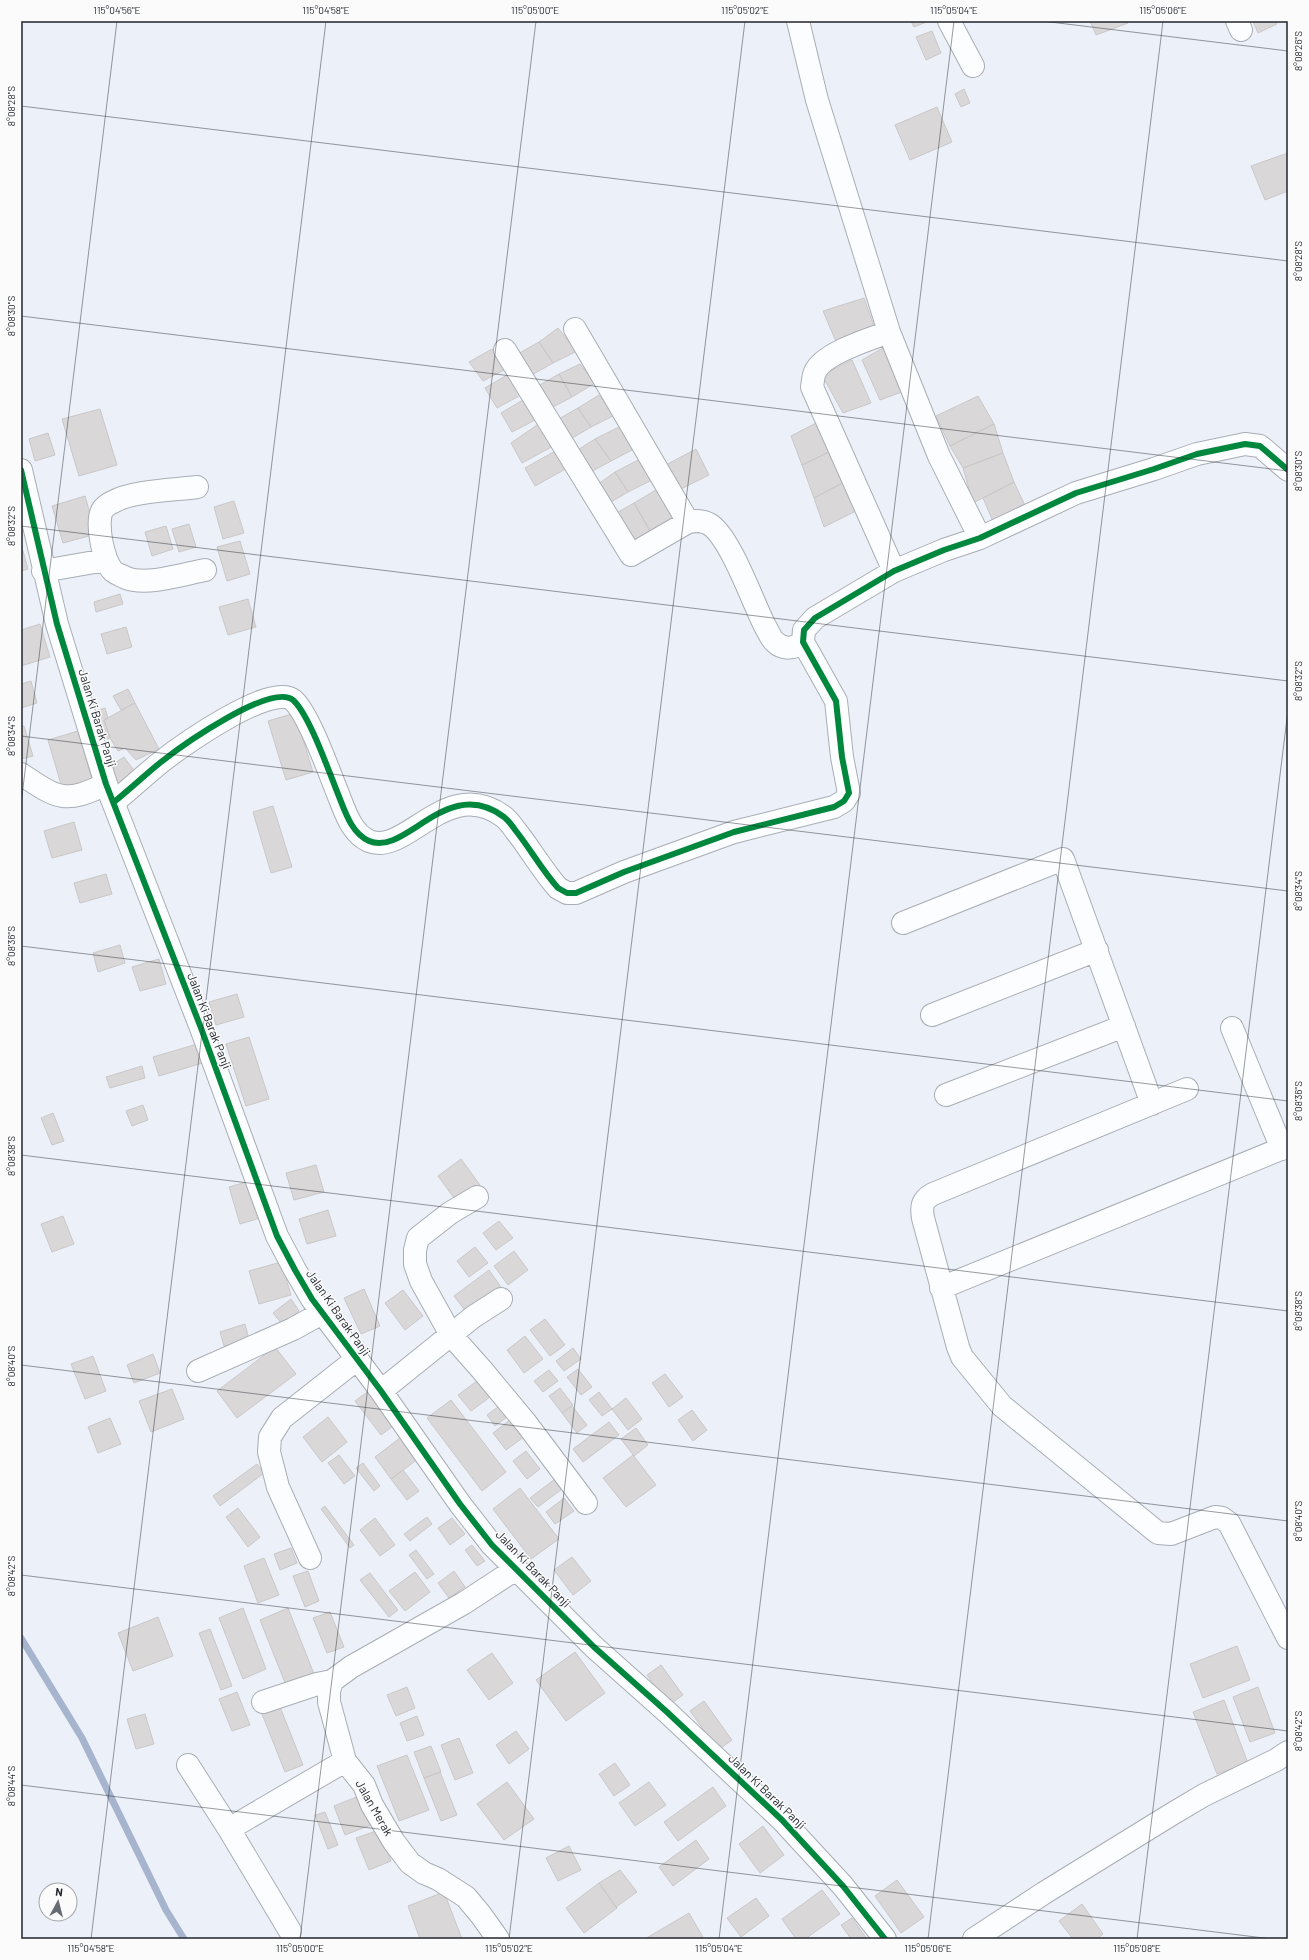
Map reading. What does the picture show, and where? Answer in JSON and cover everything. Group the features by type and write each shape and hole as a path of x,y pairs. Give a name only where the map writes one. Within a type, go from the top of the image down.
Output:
{"street":[{"path":"798,21 817,100 889,332 939,456 980,538"},
{"path":"949,21 973,66"},
{"path":"574,329 688,522"},
{"path":"889,332 841,351 823,361 815,371 812,387 894,572"},
{"path":"504,350 631,555 688,522 699,520 710,525 733,555 760,617 774,642 786,648 797,646 803,642"},
{"path":"21,774 48,793 59,796 72,797 84,794 110,793 160,763 203,732 269,697 282,696 292,700 309,724 352,826 359,835 370,842 381,843 392,841 443,811 476,804 489,807 506,818 545,873 558,888 567,893 576,893 624,872 734,832 820,812 834,808 844,801 849,794 842,757 836,701 820,672 810,658 803,642 804,630 815,618 894,572 944,550 980,538 1076,493 1218,448 1246,444 1260,446 1288,470"},
{"name":"Jalan Ki Barak Panji","path":"21,470 43,571 72,675 110,793 131,851 185,987 278,1236 295,1270 322,1313 381,1391 460,1504 492,1544 594,1647 667,1712 782,1820 843,1886 885,1939"},
{"path":"197,487 132,495 113,501 103,509 100,522 106,560 113,571 128,579 141,580 170,577 205,570"},
{"path":"43,571 106,560"},
{"path":"903,923 1064,859 1152,1104"},
{"path":"932,1015 1097,950"},
{"path":"946,1095 1124,1026"},
{"path":"942,1288 1285,1147 1232,1028"},
{"path":"1187,1089 926,1198 921,1206 922,1218 962,1357 996,1400 1158,1533 1171,1534 1215,1517 1222,1518 1229,1523 1288,1638"},
{"path":"477,1197 432,1226 418,1238 415,1250 415,1264 421,1281 451,1335 521,1417 586,1503"},
{"path":"381,1391 473,1317 501,1299"},
{"path":"198,1371 293,1329 322,1313"},
{"path":"310,1558 278,1487 269,1452 270,1437 282,1418 357,1359"},
{"path":"263,1702 317,1684 332,1681 361,1660 464,1603 516,1569"},
{"name":"Jalan Merak","path":"332,1681 329,1691 329,1702 345,1761 364,1785 382,1823 410,1863 424,1873 449,1885 466,1897 482,1915 498,1939"},
{"path":"974,1939 1044,1893 1172,1814 1204,1795 1270,1763 1288,1752"},
{"path":"229,1829 345,1761"},
{"path":"188,1765 229,1829 290,1930"}],"building":[{"path":"911,21 929,21 914,27"},
{"path":"1090,21 1126,21 1128,23 1096,35"},
{"path":"1253,21 1275,21 1277,24 1258,33"},
{"path":"932,31 941,53 926,60 916,37"},
{"path":"964,89 970,103 961,107 955,94"},
{"path":"937,107 952,142 910,160 895,125"},
{"path":"1288,153 1288,191 1265,200 1251,166"},
{"path":"864,298 875,329 837,344 823,311"},
{"path":"558,328 577,351 553,363 539,342"},
{"path":"539,342 553,363 530,376 516,355"},
{"path":"888,345 907,390 880,400 862,360"},
{"path":"492,349 506,369 483,381 469,362"},
{"path":"852,360 871,403 843,413 822,375"},
{"path":"580,364 595,383 572,397 559,374"},
{"path":"559,374 572,397 551,408 538,386"},
{"path":"507,375 521,395 497,408 485,388"},
{"path":"599,395 615,415 591,427 578,408"},
{"path":"978,396 994,424 950,446 936,416"},
{"path":"523,400 537,419 512,432 501,413"},
{"path":"578,408 591,427 569,440 557,420"},
{"path":"100,409 117,465 79,476 62,419"},
{"path":"818,422 833,450 802,465 791,436"},
{"path":"540,423 557,444 522,463 511,443"},
{"path":"994,424 1003,453 963,468 950,446"},
{"path":"619,427 634,449 611,461 595,439"},
{"path":"48,433 55,455 35,461 29,439"},
{"path":"595,439 611,461 589,473 576,451"},
{"path":"696,449 709,475 677,491 664,466"},
{"path":"557,450 571,466 535,486 525,468"},
{"path":"833,450 848,480 814,498 802,465"},
{"path":"1003,453 1014,482 973,503 963,468"},
{"path":"640,459 652,480 628,492 615,472"},
{"path":"615,472 628,492 606,505 594,487"},
{"path":"848,480 860,509 824,527 814,498"},
{"path":"1014,482 1028,512 995,526 983,498"},
{"path":"656,490 675,520 653,536 634,503"},
{"path":"85,496 96,534 63,543 52,506"},
{"path":"234,501 244,533 223,539 214,507"},
{"path":"634,503 653,536 631,547 611,516"},
{"path":"189,524 196,547 179,552 172,529"},
{"path":"166,526 173,549 152,556 145,532"},
{"path":"240,541 250,574 227,581 217,547"},
{"path":"21,544 28,569 21,571"},
{"path":"120,594 123,604 96,612 94,602"},
{"path":"248,599 256,627 228,635 219,607"},
{"path":"40,624 50,657 21,666 21,630"},
{"path":"126,627 132,647 107,654 101,634"},
{"path":"31,681 37,703 21,708 21,684"},
{"path":"128,689 135,703 121,710 113,696"},
{"path":"135,703 159,749 136,760 125,748 118,751 110,738 104,720"},
{"path":"105,708 108,718 104,720 110,738 99,742 89,713"},
{"path":"295,713 313,772 286,780 268,721"},
{"path":"24,726 33,756 21,759 21,727"},
{"path":"78,731 92,780 62,788 48,740"},
{"path":"124,757 138,776 116,791 107,768"},
{"path":"273,806 292,867 271,873 253,812"},
{"path":"74,822 82,850 52,858 44,831"},
{"path":"106,874 112,894 80,903 74,883"},
{"path":"120,945 125,963 98,972 93,953"},
{"path":"159,959 166,984 140,991 132,967"},
{"path":"237,994 244,1017 216,1025 209,1002"},
{"path":"249,1037 269,1099 246,1106 226,1044"},
{"path":"201,1043 206,1062 159,1076 153,1057"},
{"path":"142,1066 145,1078 110,1088 106,1077"},
{"path":"143,1105 148,1120 132,1126 126,1111"},
{"path":"53,1113 64,1141 52,1145 41,1118"},
{"path":"461,1159 480,1185 457,1202 438,1176"},
{"path":"316,1165 324,1192 294,1200 286,1173"},
{"path":"250,1181 260,1218 240,1224 229,1187"},
{"path":"328,1210 336,1236 307,1244 299,1219"},
{"path":"63,1216 74,1244 52,1252 41,1224"},
{"path":"499,1221 513,1238 496,1250 483,1233"},
{"path":"475,1247 488,1263 469,1277 457,1261"},
{"path":"514,1251 528,1270 508,1285 494,1266"},
{"path":"281,1262 291,1295 259,1304 249,1271"},
{"path":"489,1270 501,1287 467,1313 454,1296"},
{"path":"364,1289 380,1326 361,1334 344,1298"},
{"path":"403,1290 423,1316 405,1330 385,1303"},
{"path":"291,1299 299,1311 282,1324 273,1313"},
{"path":"545,1319 565,1345 550,1356 530,1330"},
{"path":"245,1324 249,1340 224,1346 220,1332"},
{"path":"525,1336 543,1359 524,1373 507,1350"},
{"path":"275,1347 296,1374 237,1418 217,1391"},
{"path":"573,1348 581,1359 564,1371 556,1361"},
{"path":"153,1354 160,1373 134,1383 127,1365"},
{"path":"93,1356 106,1391 85,1399 71,1364"},
{"path":"578,1369 592,1387 581,1395 567,1377"},
{"path":"549,1370 558,1381 543,1392 534,1381"},
{"path":"665,1374 683,1397 669,1407 652,1383"},
{"path":"481,1378 494,1394 471,1411 458,1395"},
{"path":"560,1388 573,1405 562,1413 549,1396"},
{"path":"172,1389 184,1419 151,1432 139,1401"},
{"path":"370,1390 397,1423 381,1435 355,1401"},
{"path":"599,1392 612,1409 602,1416 589,1400"},
{"path":"626,1398 642,1419 628,1430 612,1409"},
{"path":"451,1400 506,1472 482,1491 427,1418"},
{"path":"502,1404 511,1414 495,1426 487,1415"},
{"path":"572,1406 587,1425 577,1433 562,1413"},
{"path":"692,1410 707,1430 693,1441 678,1420"},
{"path":"515,1416 528,1434 506,1450 493,1433"},
{"path":"328,1417 347,1442 322,1462 303,1437"},
{"path":"110,1418 121,1444 98,1453 88,1427"},
{"path":"609,1422 619,1435 583,1462 573,1449"},
{"path":"636,1428 648,1445 634,1456 621,1439"},
{"path":"405,1434 422,1456 391,1479 375,1457"},
{"path":"526,1451 540,1469 527,1479 513,1461"},
{"path":"339,1455 355,1476 344,1484 328,1463"},
{"path":"633,1455 656,1485 626,1507 603,1478"},
{"path":"363,1463 380,1486 374,1491 356,1468"},
{"path":"257,1464 264,1473 220,1506 213,1496"},
{"path":"403,1470 419,1491 407,1500 391,1479"},
{"path":"555,1479 562,1489 538,1507 530,1498"},
{"path":"520,1488 559,1539 531,1559 493,1509"},
{"path":"564,1498 574,1511 555,1524 546,1512"},
{"path":"325,1506 354,1545 350,1548 321,1509"},
{"path":"238,1508 260,1537 248,1547 226,1517"},
{"path":"427,1517 432,1524 410,1541 404,1534"},
{"path":"375,1518 395,1545 380,1556 360,1530"},
{"path":"452,1518 465,1534 450,1545 438,1528"},
{"path":"472,1545 485,1561 477,1566 465,1550"},
{"path":"291,1548 297,1563 280,1570 274,1554"},
{"path":"416,1550 434,1574 427,1579 409,1555"},
{"path":"572,1557 591,1581 573,1595 554,1570"},
{"path":"264,1558 279,1595 258,1603 244,1566"},
{"path":"308,1571 319,1601 305,1607 293,1576"},
{"path":"454,1571 465,1587 449,1598 438,1583"},
{"path":"415,1572 430,1592 405,1611 389,1591"},
{"path":"370,1573 398,1610 389,1617 360,1580"},
{"path":"243,1608 266,1669 243,1679 219,1618"},
{"path":"288,1608 314,1674 286,1685 260,1620"},
{"path":"330,1612 344,1647 327,1653 313,1618"},
{"path":"158,1617 173,1656 133,1671 118,1633"},
{"path":"210,1629 232,1686 221,1690 199,1633"},
{"path":"1237,1646 1250,1680 1203,1698 1190,1664"},
{"path":"575,1652 605,1693 566,1721 536,1680"},
{"path":"492,1653 513,1683 489,1700 467,1670"},
{"path":"661,1665 683,1695 669,1705 647,1675"},
{"path":"407,1687 415,1708 396,1716 387,1695"},
{"path":"1258,1687 1275,1733 1250,1742 1233,1697"},
{"path":"237,1692 250,1725 232,1731 219,1699"},
{"path":"1224,1700 1248,1763 1217,1774 1193,1712"},
{"path":"704,1701 732,1740 718,1750 690,1711"},
{"path":"280,1707 303,1765 285,1772 262,1714"},
{"path":"145,1714 154,1744 136,1749 127,1719"},
{"path":"417,1716 424,1735 407,1741 400,1723"},
{"path":"516,1731 529,1749 509,1764 496,1745"},
{"path":"459,1738 473,1773 455,1780 441,1745"},
{"path":"431,1746 441,1772 424,1778 414,1752"},
{"path":"407,1755 429,1810 399,1821 377,1766"},
{"path":"615,1763 630,1785 614,1796 599,1774"},
{"path":"440,1772 457,1815 441,1821 424,1778"},
{"path":"507,1782 534,1819 504,1840 477,1804"},
{"path":"649,1782 666,1805 635,1826 619,1803"},
{"path":"713,1787 726,1806 678,1841 664,1822"},
{"path":"364,1794 376,1823 345,1835 334,1806"},
{"path":"325,1812 338,1845 328,1849 315,1815"},
{"path":"763,1826 784,1855 760,1873 739,1844"},
{"path":"379,1830 391,1861 369,1870 356,1838"},
{"path":"696,1840 709,1859 673,1886 659,1867"},
{"path":"569,1846 581,1870 558,1881 546,1858"},
{"path":"620,1870 637,1892 616,1907 599,1883"},
{"path":"897,1880 924,1917 901,1933 875,1896"},
{"path":"599,1883 617,1908 584,1933 566,1908"},
{"path":"822,1890 840,1914 805,1939 796,1939 782,1919"},
{"path":"444,1892 462,1939 420,1939 408,1906"},
{"path":"756,1898 769,1916 741,1937 727,1918"},
{"path":"1082,1904 1103,1934 1097,1939 1073,1939 1059,1921"},
{"path":"689,1913 704,1939 645,1939"},
{"path":"852,1918 867,1939 851,1939 841,1925"}],"waterway":[{"path":"21,1638 82,1738 166,1910 184,1939"}],"cycle path":[{"path":"114,802 161,762 205,731 247,708 266,700 282,697 293,700 306,718 349,821 363,837 369,841 383,843 398,838 446,810 464,805 483,806 508,820 558,888 567,893 576,893 624,872 734,832 834,807 844,801 849,793 842,757 836,701 803,642 804,630 815,618 894,571 944,550 980,538 1076,493 1197,454 1245,444 1260,446 1288,470"},
{"path":"21,470 57,624 106,784 201,1028 277,1236 312,1299 381,1391 460,1504 492,1545 594,1647 667,1712 782,1820 843,1886 885,1939"}]}
